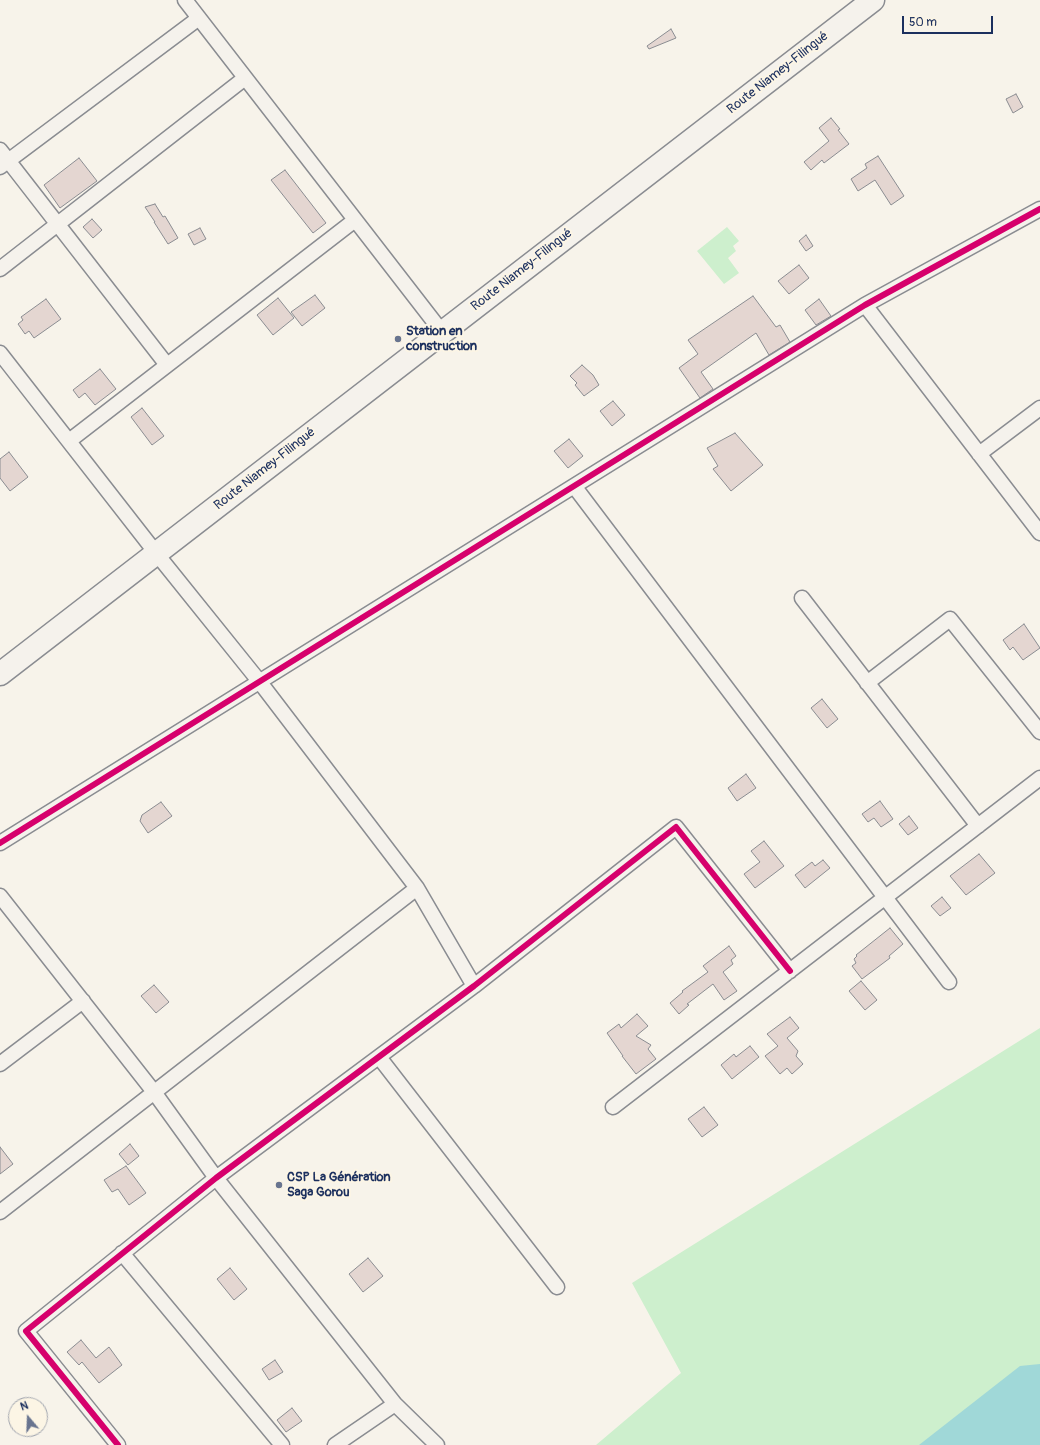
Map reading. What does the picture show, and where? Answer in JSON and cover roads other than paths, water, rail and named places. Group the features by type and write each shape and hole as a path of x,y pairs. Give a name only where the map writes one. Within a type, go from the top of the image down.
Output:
{"main road":[{"name":"Route Niamey-Filingué","path":"0,674 873,0"}],"street":[{"path":"185,0 442,332"},
{"path":"4,164 199,18"},
{"path":"0,269 245,78"},
{"path":"0,150 4,164 58,224 167,365"},
{"path":"0,843 865,305 1040,209"},
{"path":"69,441 355,220"},
{"path":"865,305 1040,533"},
{"path":"0,353 259,682 418,888 474,986"},
{"path":"979,454 1040,408"},
{"path":"574,486 949,982"},
{"path":"802,598 978,826"},
{"path":"867,683 950,619 1040,732"},
{"path":"613,1107 1040,778"},
{"path":"118,1445 26,1331 216,1178 474,986 676,827 790,971"},
{"path":"0,1212 418,888"},
{"path":"0,896 154,1092 216,1178 395,1404 438,1445"},
{"path":"0,1064 83,1001"},
{"path":"379,1057 557,1287"},
{"path":"122,1253 282,1445"},
{"path":"334,1445 395,1404"}],"water":[{"path":"1040,1364 1040,1445 919,1445 1020,1366"}],"place":[{"name":"Station en construction","path":"398,339"},
{"name":"CSP La Génération Saga Gorou","path":"279,1185"}]}
